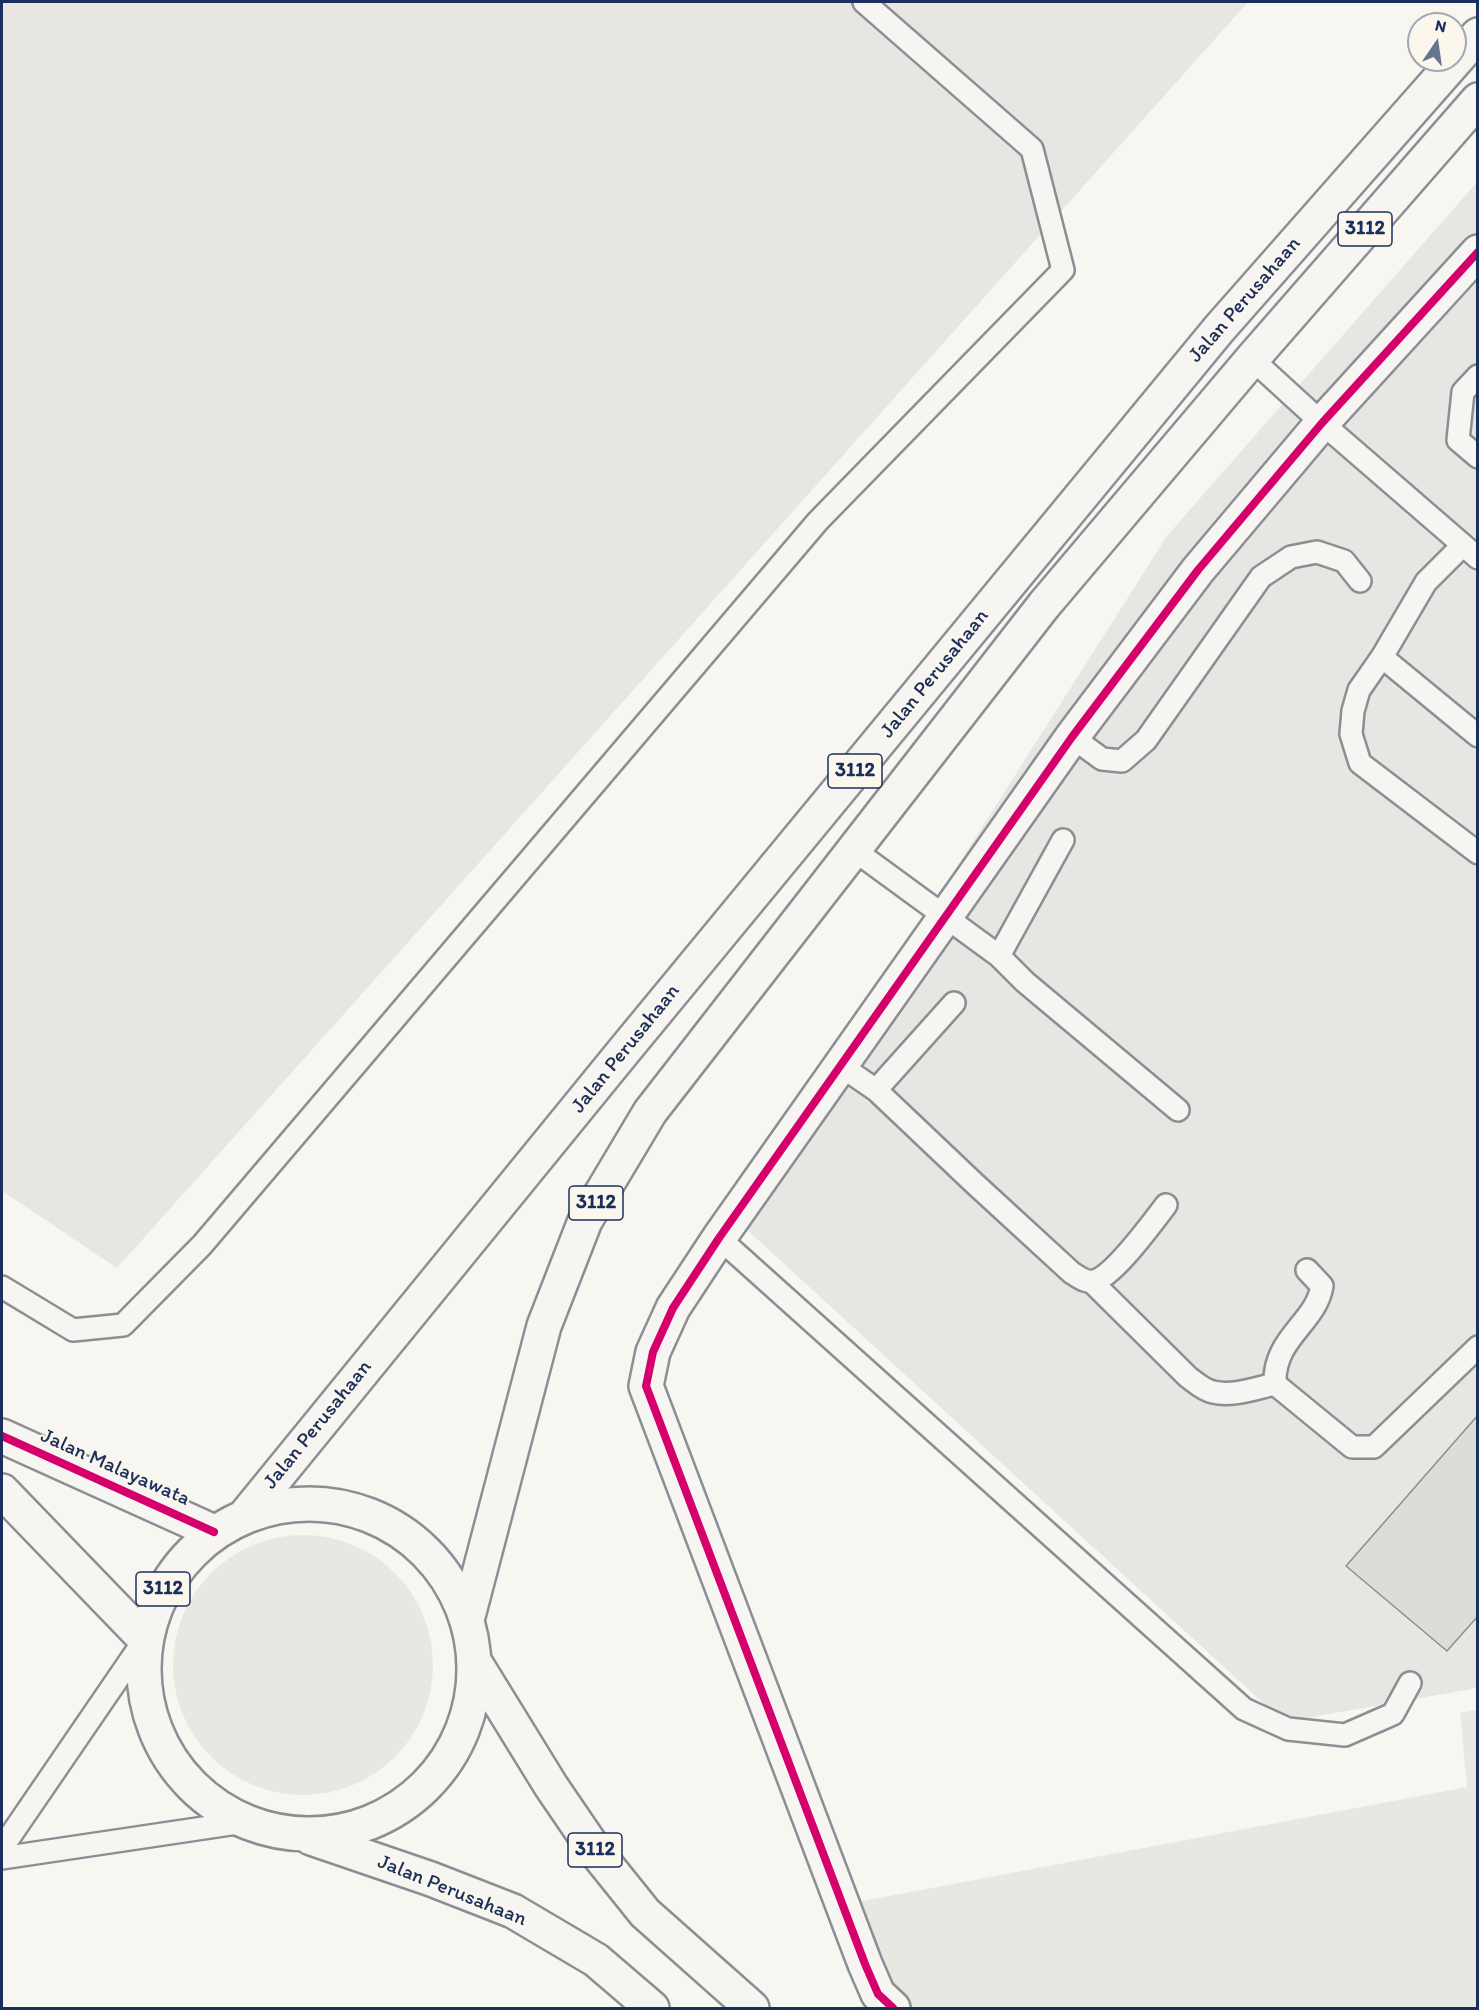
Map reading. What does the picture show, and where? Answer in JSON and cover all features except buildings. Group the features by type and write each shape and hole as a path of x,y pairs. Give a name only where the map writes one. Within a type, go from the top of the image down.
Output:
{"main road":[{"name":"Jalan Perusahaan","path":"244,1517 623,1052 1219,329 1478,35"},
{"name":"Jalan Perusahaan","path":"467,1620 544,1326 585,1221 650,1112 1044,605 1252,359 1478,100"},
{"path":"892,2008 878,1994 865,1965 646,1386 653,1352 673,1308 718,1238 1072,737 1198,570 1322,423 1478,252"},
{"name":"Jalan Malayawata","path":"2,1436 214,1532"},
{"path":"2,1491 145,1639"},
{"name":"3112","path":"289,1505 336,1506 380,1520 419,1546 449,1582 467,1620 474,1661 471,1707 454,1750 426,1787 388,1815 345,1830 299,1834 244,1822 197,1792 162,1748 144,1695 145,1639 163,1588 214,1532 244,1517 289,1505"},
{"name":"3112","path":"474,1661 551,1786 596,1852 645,1913 752,2008"},
{"name":"Jalan Perusahaan","path":"299,1834 431,1879 513,1911 596,1960 652,2008"}],"lane":[{"path":"2,1287 73,1330 123,1325 202,1245 818,521 1063,270 1032,149 864,2"},
{"path":"1252,359 1470,551 1426,582 1382,657 1359,690 1353,711 1351,734 1360,763 1478,853"},
{"path":"1478,376 1463,392 1458,440 1478,457"},
{"path":"1072,737 1102,759 1122,760 1146,740 1261,577 1291,557 1317,552 1344,561 1360,581"},
{"path":"1382,657 1478,736"},
{"path":"999,956 1063,840"},
{"path":"854,850 999,956 1025,982 1178,1110"},
{"path":"876,1090 954,1003"},
{"path":"841,1066 876,1090 1072,1273 1092,1282 1188,1377 1213,1392 1245,1391 1275,1384"},
{"path":"1092,1282 1104,1276 1116,1264 1166,1205"},
{"path":"718,1238 1244,1709 1288,1729 1345,1735 1393,1713 1410,1683"},
{"path":"1275,1384 1275,1371 1286,1342 1320,1299 1322,1286 1307,1270"},
{"path":"1275,1384 1352,1447 1374,1447 1478,1347"},
{"path":"2,1848 145,1639"},
{"path":"2,1858 244,1822"}],"shaded area":[{"path":"2,2 1248,2 117,1268 2,1191"},
{"path":"1477,182 1477,1688 1284,1722 734,1218 1167,536"},
{"path":"303,1535 328,1538 353,1545 375,1557 395,1573 411,1593 423,1615 430,1640 433,1665 430,1690 423,1715 411,1737 395,1757 375,1773 353,1785 328,1792 303,1795 278,1792 253,1785 231,1773 211,1757 195,1737 183,1715 176,1690 173,1665 176,1640 183,1615 195,1593 211,1573 231,1557 253,1545 278,1538"},
{"path":"1477,1710 1477,2008 895,2008 831,1907 1467,1787 1460,1713"}],"cycle path":[{"path":"893,2008 878,1994 865,1964 646,1386 653,1352 673,1308 719,1238 1072,737 1198,570 1322,423 1478,252"},
{"path":"2,1436 214,1532"}]}
